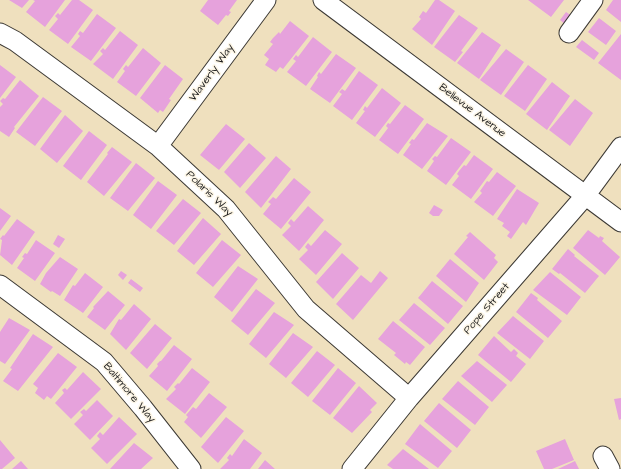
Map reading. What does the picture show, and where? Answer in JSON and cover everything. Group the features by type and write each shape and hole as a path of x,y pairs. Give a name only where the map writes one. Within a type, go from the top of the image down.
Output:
{"street":[{"name":"Waverly Way","path":"158,146 266,0"},
{"name":"Bellevue Avenue","path":"323,0 621,222"},
{"path":"569,33 593,0"},
{"name":"Polaris Way","path":"0,33 15,41 158,146 226,209 306,309 410,398"},
{"name":"Pope Street","path":"352,469 410,398 585,196 621,146"},
{"name":"Baltimore Way","path":"0,285 104,362 143,408 191,469"}],"building":[{"path":"9,0 29,0 22,8"},
{"path":"33,0 65,0 45,27 26,12 35,1"},
{"path":"72,0 79,0 93,10 68,44 49,30 58,19 55,16 58,13 60,15"},
{"path":"208,0 237,0 229,11 231,12 228,16 226,15 218,25 200,11"},
{"path":"435,0 439,0 455,11 432,45 412,29 421,19 419,17 423,11 426,13"},
{"path":"528,0 564,0 551,17"},
{"path":"613,0 621,0 621,22 606,10"},
{"path":"566,12 572,16 566,25 560,20"},
{"path":"97,14 116,28 91,61 71,47 80,36 78,34 80,31 83,33"},
{"path":"459,15 478,28 455,62 434,47"},
{"path":"599,18 616,31 606,45 588,32"},
{"path":"290,21 309,36 283,69 280,67 276,72 265,65 269,59 264,55 273,44 270,42 273,38 279,32 280,34"},
{"path":"120,31 138,45 113,79 93,64 103,54 100,51 103,48 105,50"},
{"path":"482,32 501,45 479,79 457,63"},
{"path":"621,34 621,80 598,63"},
{"path":"313,37 332,52 306,86 287,72 296,61 293,59 296,55 298,57"},
{"path":"582,40 599,53 594,60 576,47"},
{"path":"143,48 161,63 136,96 117,82 125,71 123,69 126,65 128,67"},
{"path":"506,49 524,62 501,95 480,80"},
{"path":"336,54 356,68 330,103 310,89 318,77 319,72 321,74"},
{"path":"0,65 16,77 0,98"},
{"path":"165,65 183,79 169,99 171,100 163,112 160,110 158,113 140,98"},
{"path":"528,65 547,79 525,111 504,96"},
{"path":"359,71 378,85 352,120 333,106 342,94 339,92 342,89 345,91"},
{"path":"20,80 39,96 14,127 15,128 9,137 0,131 0,107 3,104 0,101 3,98 5,99"},
{"path":"552,82 570,96 547,130 526,114"},
{"path":"382,88 401,103 375,137 356,123 365,111 363,110 365,106 367,108"},
{"path":"43,97 62,111 35,146 16,132"},
{"path":"575,99 593,113 570,146 549,130"},
{"path":"405,105 424,119 398,154 379,140 388,128 386,126 388,123 390,124"},
{"path":"65,115 83,131 57,163 40,149"},
{"path":"427,123 448,136 422,169 403,155 411,144 409,143 412,139 414,140"},
{"path":"226,124 245,139 219,170 200,155"},
{"path":"89,131 107,145 81,180 63,166"},
{"path":"451,138 471,152 446,185 427,171 434,161 432,159 435,156 437,157"},
{"path":"249,143 266,158 240,188 224,172"},
{"path":"112,147 132,162 104,196 87,182"},
{"path":"474,155 493,169 471,199 452,185 459,176 457,174 459,171 464,165 466,166"},
{"path":"276,156 291,169 261,208 245,192"},
{"path":"136,163 155,178 128,211 110,198"},
{"path":"497,172 516,186 493,216 474,202 482,193 480,191 487,181 489,182"},
{"path":"294,178 311,192 281,229 263,214 271,204 268,202 273,197 276,199"},
{"path":"158,181 177,195 151,229 133,215"},
{"path":"517,189 539,203 526,225 523,222 511,239 507,236 510,232 502,226 504,223 497,219"},
{"path":"183,199 201,213 174,245 156,231"},
{"path":"434,205 443,210 439,216 433,216 429,213"},
{"path":"308,206 324,220 299,251 282,235 291,226 288,223 291,219 294,222"},
{"path":"0,208 11,216 0,231"},
{"path":"203,218 221,234 194,265 177,251"},
{"path":"17,219 35,232 12,265 0,255 2,240 0,239"},
{"path":"325,230 342,244 316,275 299,259 308,250 305,247 308,243 311,246"},
{"path":"588,230 599,238 600,236 604,238 602,241 620,257 605,275 573,248"},
{"path":"470,232 496,255 494,258 498,262 484,280 454,254 468,237 466,236"},
{"path":"58,235 65,239 59,248 53,244"},
{"path":"36,240 55,253 35,281 17,268 24,258 22,257 25,253 27,254"},
{"path":"222,240 241,255 213,287 196,273"},
{"path":"568,249 575,255 574,256 599,276 585,293 560,273 559,274 552,269"},
{"path":"342,253 359,268 333,299 316,282"},
{"path":"60,257 78,269 60,296 52,291 51,292 40,284 46,273"},
{"path":"450,259 479,283 466,302 436,276"},
{"path":"238,266 258,279 232,312 214,297"},
{"path":"121,271 127,275 123,280 118,275"},
{"path":"380,271 388,278 353,320 336,304 361,275 371,283"},
{"path":"550,272 581,297 567,315 533,290"},
{"path":"85,273 103,287 83,313 64,300 73,285 75,286"},
{"path":"131,279 143,288 140,292 128,283"},
{"path":"432,281 463,306 448,324 418,298"},
{"path":"256,289 275,303 248,335 231,321"},
{"path":"108,291 125,305 105,330 87,317 94,308 93,307"},
{"path":"531,293 562,321 548,338 516,312"},
{"path":"414,303 445,328 430,345 399,320"},
{"path":"134,304 151,319 126,350 110,334 119,319 121,320"},
{"path":"274,312 294,325 266,358 249,344"},
{"path":"513,316 544,341 530,359 497,333"},
{"path":"9,318 30,330 5,364 0,361 0,332"},
{"path":"393,321 425,347 410,365 406,362 405,364 394,355 396,353 378,339"},
{"path":"155,324 172,338 147,369 130,353"},
{"path":"293,333 313,347 286,378 269,364"},
{"path":"33,334 53,347 18,391 3,381"},
{"path":"494,336 511,352 514,349 518,353 516,356 526,364 511,382 478,355"},
{"path":"174,345 192,359 167,391 149,376 158,366 157,364"},
{"path":"317,351 335,365 308,397 291,383"},
{"path":"58,353 77,367 51,399 47,396 44,400 35,393 38,388 33,384"},
{"path":"477,361 507,385 492,402 461,376"},
{"path":"192,368 210,382 185,414 166,399 176,389 174,387 178,383 179,384"},
{"path":"338,368 356,383 330,415 312,401"},
{"path":"83,372 101,389 71,419 55,403 64,393 62,390 65,388 67,390"},
{"path":"458,381 489,407 475,425 442,399"},
{"path":"359,386 377,403 370,410 372,412 352,433 333,418"},
{"path":"209,393 227,407 201,438 184,422 188,417 186,415 193,407 196,409"},
{"path":"621,398 621,419 619,420 614,399"},
{"path":"97,400 113,416 90,440 74,424 83,415 80,412 84,409 86,411"},
{"path":"439,403 471,430 457,448 424,421"},
{"path":"119,417 137,434 107,464 91,448 100,439 97,436 100,432 103,435"},
{"path":"226,417 244,431 218,463 201,447"},
{"path":"420,424 452,451 438,468 405,444"},
{"path":"244,439 262,453 250,469 220,469 229,460 227,458 230,454 232,456"},
{"path":"565,439 574,460 552,469 544,469 536,451"},
{"path":"0,440 15,458 2,469 0,469"},
{"path":"134,443 153,458 141,469 110,469"},
{"path":"403,449 429,469 393,469 387,465"},
{"path":"265,460 275,469 258,469"},
{"path":"21,461 28,469 12,469"},
{"path":"575,461 579,469 558,469"}]}
